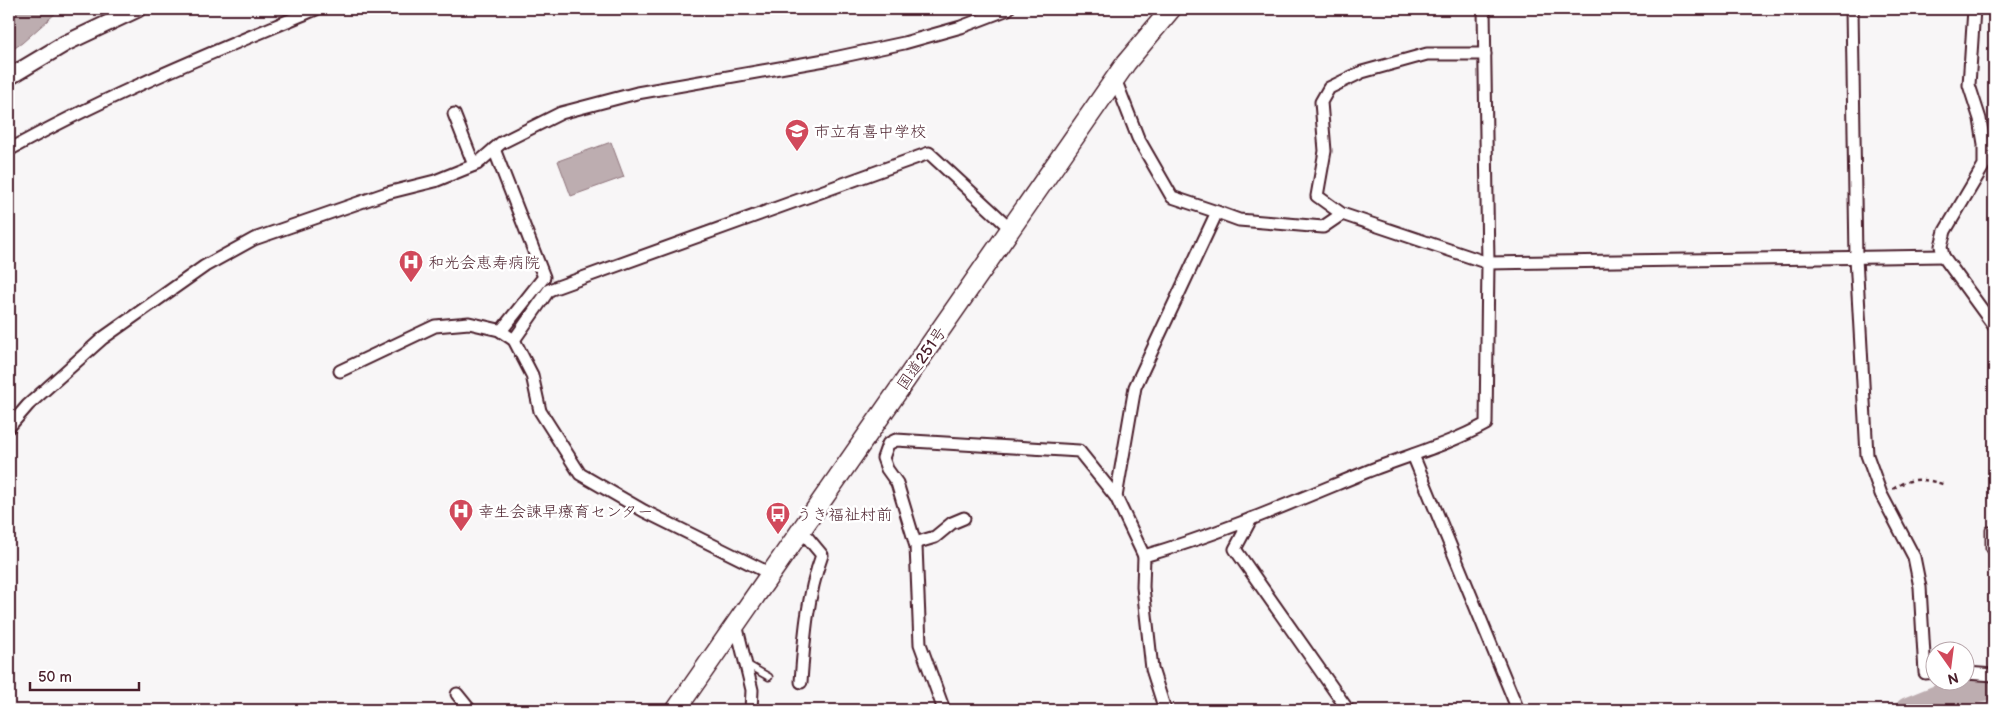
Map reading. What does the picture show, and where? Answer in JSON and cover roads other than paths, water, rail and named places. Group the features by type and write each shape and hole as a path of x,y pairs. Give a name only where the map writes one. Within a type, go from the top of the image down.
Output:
{"highway":[{"name":"国道251号","path":"676,710 1115,80 1171,9"}],"street":[{"path":"9,77 66,43 138,9"},
{"path":"9,150 136,86 316,9"},
{"path":"9,427 28,405 102,338 205,266 254,239 387,193 435,181 474,165 501,143 561,113 637,93 825,60 904,43 961,27 1008,9"},
{"path":"1144,556 1169,549 1251,519 1460,438 1486,424 1488,263 1484,9"},
{"path":"1852,9 1856,258 1867,455 1883,498 1914,557 1920,587 1926,673"},
{"path":"1974,9 1969,85 1980,119 1984,144 1984,165 1945,231 1941,246 1943,256 1994,326"},
{"path":"1485,54 1427,54 1362,72 1329,88 1321,102 1325,151 1317,196 1342,214 1488,263 1943,256"},
{"path":"1115,80 1138,138 1172,197 1240,220 1323,227 1342,214"},
{"path":"454,114 474,165"},
{"path":"494,149 544,277 501,331"},
{"path":"514,340 549,290 929,153 1011,229"},
{"path":"1116,497 1135,387 1216,212"},
{"path":"340,371 435,326 469,323 501,331 514,340 532,375 540,411 580,474 644,511 771,574"},
{"path":"944,710 920,644 915,543 897,484 887,469 883,458 888,444 896,440 1079,451 1116,497 1144,556 1143,587 1152,669 1165,710"},
{"path":"1413,455 1518,710"},
{"path":"915,543 934,537 952,523 964,518"},
{"path":"1251,519 1235,549 1348,710"},
{"path":"801,682 812,581 822,555 802,531"},
{"path":"736,624 748,665 752,690 751,710"},
{"path":"1976,673 1994,675"},
{"path":"457,694 470,710"}],"lane":[{"path":"1989,530 1989,548 1994,555"},
{"path":"748,665 769,677"}],"waterway":[{"path":"1908,710 1940,697 1994,687"}],"place":[{"name":"市立有喜中学校","path":"797,152"},
{"name":"和光会恵寿病院","path":"411,283"},
{"name":"幸生会諫早療育センター","path":"461,532"},
{"name":"うき福祉村前","path":"778,535"}]}
